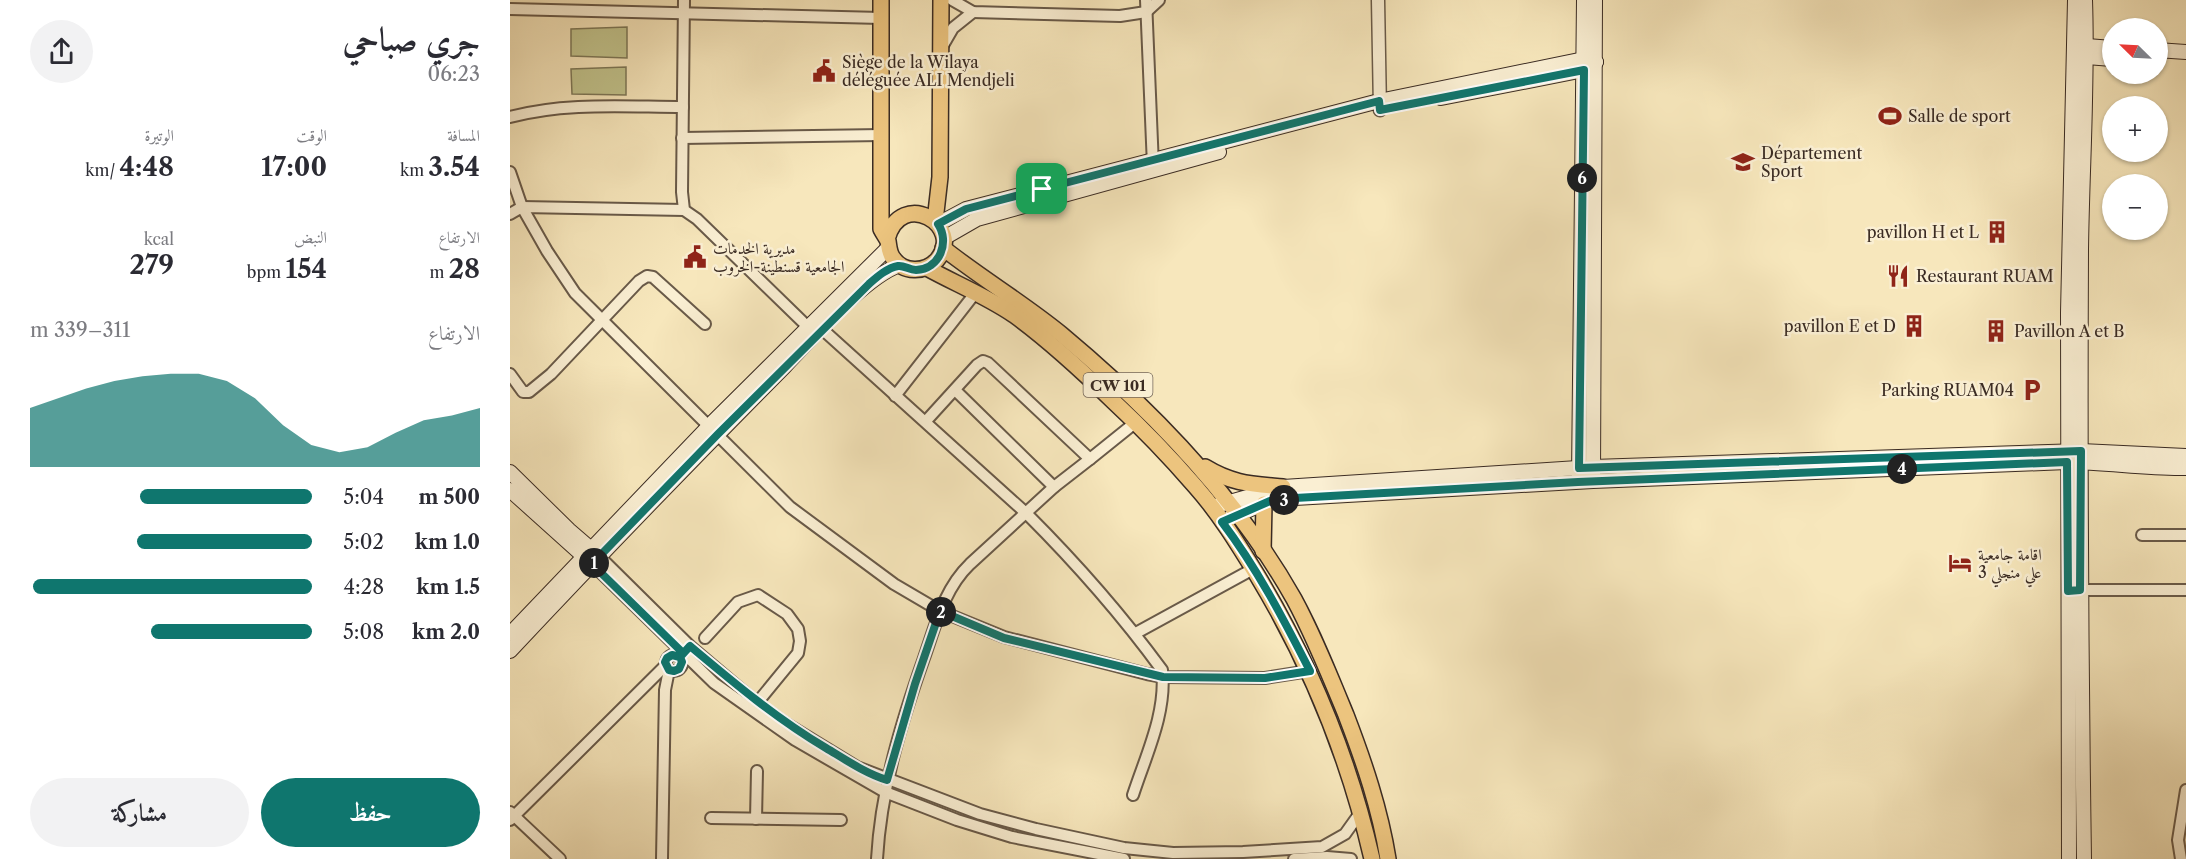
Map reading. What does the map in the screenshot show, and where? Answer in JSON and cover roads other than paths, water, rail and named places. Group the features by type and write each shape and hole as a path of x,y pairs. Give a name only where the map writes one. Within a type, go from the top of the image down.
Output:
{"main road":[{"path":"881,0 881,229 892,258 900,265 910,269 927,268 934,263 943,243 977,219 1153,165"},
{"path":"941,0 940,177 936,222 943,243"},
{"path":"1584,0 1588,64 1593,474"},
{"path":"1579,475 1588,64 1595,0"},
{"path":"2075,0 2083,52"},
{"path":"2069,859 2074,456 2068,314 2085,0"},
{"path":"2083,52 2102,49"},
{"path":"2168,51 2186,52"},
{"path":"2083,52 2102,57"},
{"path":"2168,60 2186,60"},
{"path":"936,222 966,209 1153,165 1379,106 1588,64"},
{"path":"510,634 591,556 714,430 888,244 894,223 901,217 919,213 936,222"},
{"name":"CW 101","path":"943,243 977,274 1015,298 1061,334 1101,370 1192,459 1233,508 1293,598 1328,669 1369,778 1389,859"},
{"path":"714,430 869,284 890,268 900,265"},
{"name":"CW 101","path":"927,268 976,292 1014,315 1068,358 1136,422 1212,507 1253,568 1310,671 1341,750 1372,859"},
{"path":"2074,456 2156,469 2186,468"},
{"path":"1212,507 1233,508 1267,499 1433,484 1593,474 2074,456 2186,456"},
{"path":"1192,459 1225,479 1245,484 1282,487 1433,484"},
{"path":"510,472 569,530 591,556"},
{"path":"1263,551 1267,499 1282,487"},
{"path":"510,490 591,556"},
{"path":"1222,522 1233,508"},
{"path":"510,651 591,556"},
{"path":"2074,590 2084,859"}],"street":[{"path":"684,0 682,138 684,210"},
{"path":"952,0 973,12 1120,16 1146,12 1159,0"},
{"path":"1146,0 1153,165"},
{"path":"1378,0 1379,106"},
{"path":"510,9 881,18"},
{"path":"940,51 953,28 973,12"},
{"path":"510,117 558,108 585,106 683,107"},
{"path":"682,138 882,135"},
{"path":"510,172 522,207 547,251 575,293 790,507 894,584 940,611 1004,638 1163,677 1265,678 1310,671"},
{"path":"510,214 522,207 684,210 697,219 808,327 822,329 1027,514 1136,633 1162,670 1162,700 1133,795"},
{"path":"510,374 524,392 529,392 551,374 639,281 647,276 653,277 705,324"},
{"path":"895,396 976,292"},
{"path":"926,421 983,361 988,363 1090,459"},
{"path":"955,390 1054,487"},
{"path":"878,859 887,780 915,684 947,593 960,573 1054,487 1136,422"},
{"path":"2142,535 2186,535"},
{"path":"591,556 714,682 795,740 885,792 957,820 1012,837 1124,859"},
{"path":"1136,633 1253,568"},
{"path":"2074,590 2186,591"},
{"path":"705,638 738,602 758,595 787,614 798,629 800,647 757,703"},
{"path":"667,667 674,671 679,669 684,652"},
{"path":"684,652 785,723 856,767 980,814 1036,830 1124,848 1216,856 1322,847 1345,834 1360,813"},
{"path":"560,859 511,816 667,667"},
{"path":"662,859 664,701 667,667"},
{"path":"756,819 757,771"},
{"path":"2181,859 2178,840 2186,790"},
{"path":"711,818 841,820"},
{"path":"1294,859 1327,857 1351,859"}],"place":[{"name":"Siège de la Wilaya déléguée ALI Mendjeli","path":"824,71"},
{"name":"Salle de sport","path":"1890,116"},
{"name":"Département Sport","path":"1743,162"},
{"name":"pavillon H et L","path":"1997,232"},
{"name":"مديرية الخدمات الجامعية قسنطينة-الخروب","path":"695,257"},
{"name":"Restaurant RUAM","path":"1898,276"},
{"name":"pavillon E et D","path":"1914,326"},
{"name":"Pavillon A et B","path":"1996,331"},
{"name":"Parking RUAM04","path":"2032,390"},
{"name":"اقامة جامعية علي منجلي 3","path":"1960,563"}]}
